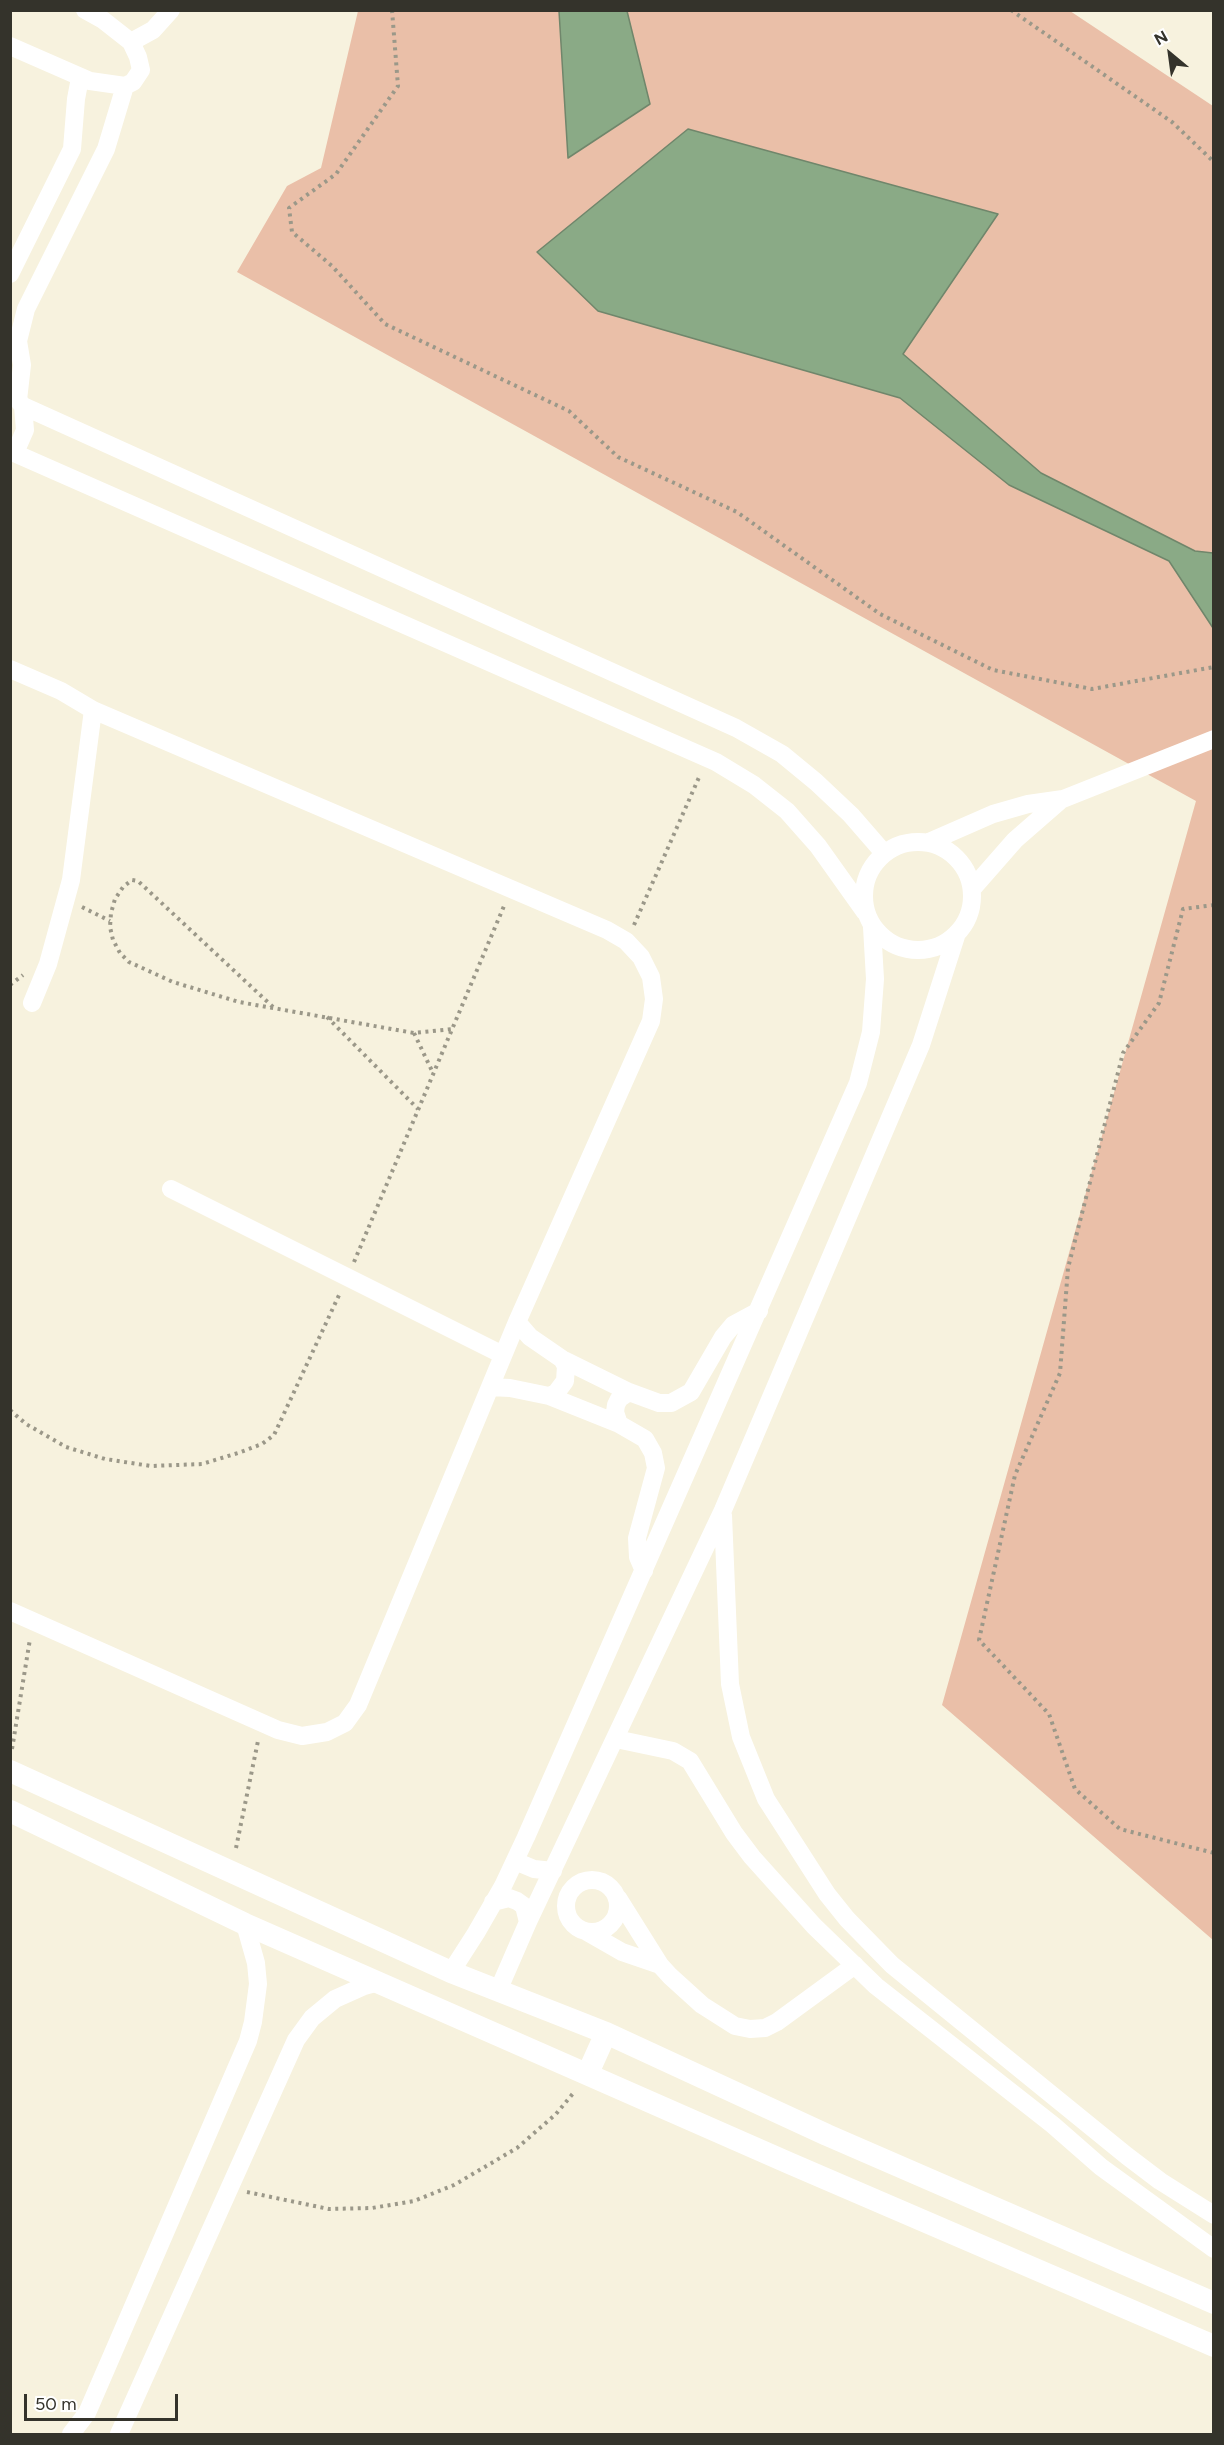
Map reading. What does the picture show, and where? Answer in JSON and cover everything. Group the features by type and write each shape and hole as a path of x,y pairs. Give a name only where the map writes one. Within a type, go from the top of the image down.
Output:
{"street":[{"path":"10,46 80,78 124,86 133,82 141,70 131,42 103,20 85,10"},
{"path":"131,42 153,30 171,10"},
{"path":"10,274 72,149 80,78"},
{"path":"124,86 106,149 26,309 18,341 22,365 17,401 25,430 18,446 11,452 708,758 754,785 787,811 818,846 883,939 897,947 913,951 945,944 957,933 970,913 972,889 965,868 950,851 929,842"},
{"path":"17,401 736,728 782,754 816,782 851,815 884,853"},
{"path":"10,669 61,691 93,710 607,930 626,941 641,957 651,977 654,999 651,1021 517,1322 358,1705 345,1723 327,1732 302,1736 279,1730 10,1611"},
{"path":"32,1003 48,964 71,880 93,710"},
{"path":"451,1972 515,1861 858,1083 871,1032 875,979 863,896 865,879 873,865 884,853 905,843 929,842 960,826 993,814 1028,804 1062,799 1214,739"},
{"path":"972,889 1015,840 1062,799"},
{"path":"498,1991 528,1922 723,1510 921,1045 957,933"},
{"path":"171,1189 503,1355"},
{"path":"517,1322 530,1337 562,1359 629,1392 659,1403 671,1403 691,1392 728,1331 745,1317 759,1311"},
{"path":"549,1396 556,1393 565,1381 566,1366 562,1359"},
{"path":"490,1387 510,1388 549,1396 619,1424 645,1439 653,1453 656,1468 637,1538 638,1557 644,1571"},
{"path":"619,1424 615,1412 616,1405 619,1399 629,1392"},
{"path":"723,1510 730,1684 741,1737 766,1799 794,1845 847,1919 892,1965 1160,2181 1214,2215"},
{"path":"616,1739 673,1751 690,1761 734,1833 752,1857 828,1939 876,1986 1053,2125 1101,2167 1214,2249"},
{"path":"11,1760 451,1972 606,2034 827,2135 1214,2303"},
{"path":"10,1811 245,1924 789,2163 1214,2346"},
{"path":"515,1861 534,1869 553,1870"},
{"path":"660,1965 622,1952 576,1927 569,1919 566,1908 567,1897 573,1888 582,1881 593,1879 604,1881 613,1888 660,1965 702,2005 722,2020 735,2026 750,2029 765,2028 777,2022 855,1965"},
{"path":"493,1902 509,1898 517,1901 524,1906 528,1922"},
{"path":"587,1932 600,1931 612,1924 618,1912 618,1898"},
{"path":"828,1939 847,1919"},
{"path":"71,2434 87,2413 248,2041 258,1984 256,1963 245,1924"},
{"path":"119,2434 296,2040 303,2028 322,2008 349,1991 379,1982"},
{"path":"588,2073 606,2034"},
{"path":"1152,2204 1160,2181"},
{"path":"1138,2313 1155,2278"}],"path":[{"path":"392,10 398,86 336,174 289,208 292,232 332,266 385,324 569,411 618,457 737,512 880,614 993,670 1092,689 1214,667"},
{"path":"1011,10 1172,122 1214,162"},
{"path":"626,941 708,758"},
{"path":"273,1007 138,881 132,880 123,887 115,899 110,921 113,940 120,953 129,962 173,982 206,994 273,1007 326,1017 414,1033 452,1029"},
{"path":"10,1410 26,1424 66,1447 105,1459 151,1466 202,1464 262,1444 274,1435 347,1277 511,889"},
{"path":"66,899 110,921"},
{"path":"1214,905 1184,909 1159,1003 1123,1053 1068,1268 1060,1373 1015,1475 979,1640 1049,1714 1075,1789 1120,1829 1214,1853"},
{"path":"326,1017 418,1108"},
{"path":"414,1033 433,1073"},
{"path":"11,1760 33,1621"},
{"path":"236,1848 262,1723"},
{"path":"229,2188 329,2209 372,2208 414,2200 454,2185 518,2148 556,2114 588,2073"}],"shaded area":[{"path":"358,11 1070,11 1213,106 1213,1940 942,1705 1196,801 237,272 287,186 321,168"},
{"path":"559,11 627,11 650,104 568,158"},
{"path":"688,129 998,214 903,354 1041,473 1195,551 1213,553 1213,628 1169,561 1009,485 900,398 598,311 537,252"}]}
